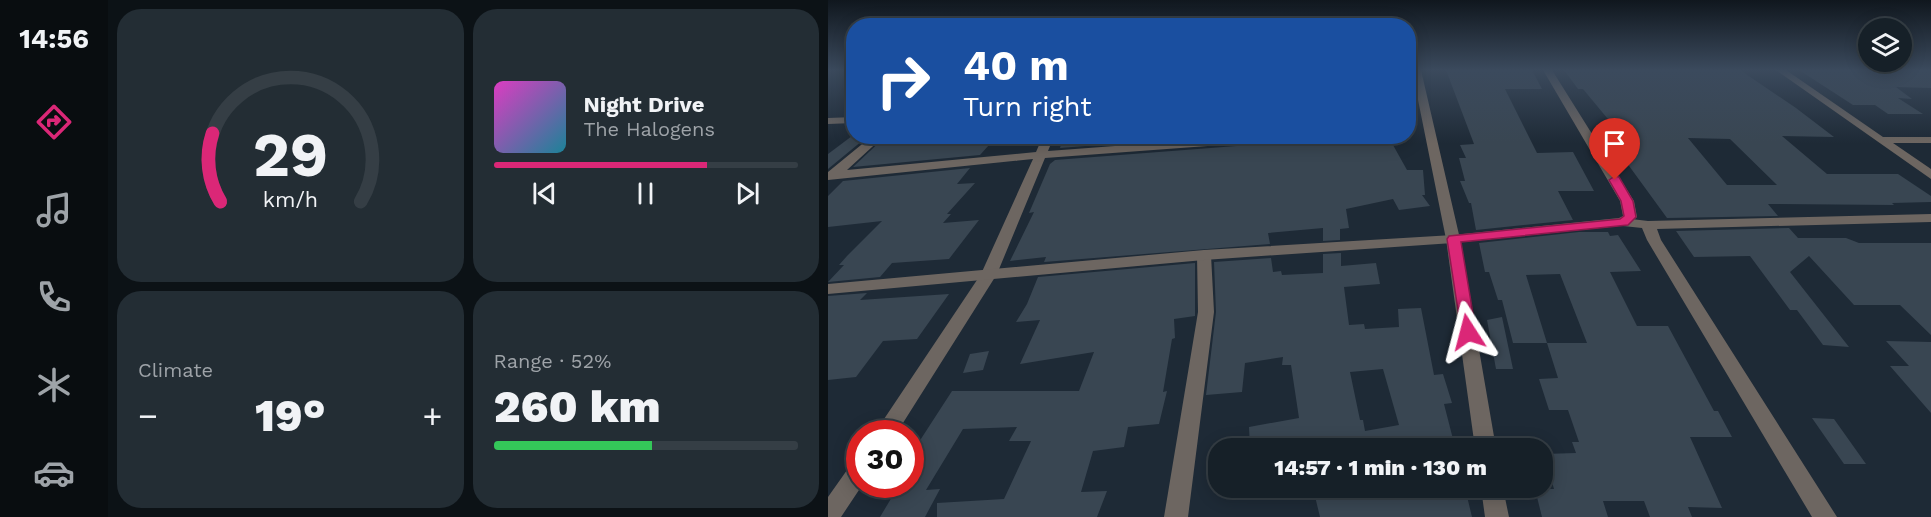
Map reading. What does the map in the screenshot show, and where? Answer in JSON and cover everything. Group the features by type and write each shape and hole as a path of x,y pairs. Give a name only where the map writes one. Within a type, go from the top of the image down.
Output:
{"street":[{"path":"1419,94 1454,239 1484,438"},
{"path":"1562,94 1627,201 1630,217 1623,222"},
{"path":"1815,94 1931,175"},
{"path":"828,121 846,120"},
{"path":"1881,140 1931,140"},
{"path":"830,177 869,144"},
{"path":"893,420 989,274 1045,144"},
{"path":"830,177 1040,155 1192,144"},
{"path":"828,289 1204,255 1454,239 1623,222 1648,225 1931,218"},
{"path":"1648,225 1654,240 1825,517"},
{"path":"1176,517 1206,312 1204,255"},
{"path":"828,517 846,491"},
{"path":"1494,498 1497,517"}],"building":[{"path":"1455,94 1508,94 1537,153 1573,152 1594,191 1558,191 1573,220 1476,230 1471,203 1460,181 1465,181 1459,158 1466,158 1460,145 1474,144"},
{"path":"1587,94 1776,94 1834,137 1782,136 1827,174 1898,174 1931,196 1931,202 1892,203 1894,205 1768,204 1778,216 1667,218 1608,137 1622,136","holes":["1688,138 1730,139 1777,185 1727,185"]},
{"path":"1836,94 1906,94 1912,99 1898,98 1923,114 1888,114 1875,105 1853,105"},
{"path":"846,140 846,144 858,144 828,169 828,154"},
{"path":"877,144 989,145 980,155 853,167"},
{"path":"1061,144 1111,144 1060,148"},
{"path":"1262,144 1392,144 1407,170 1423,170 1425,195 1422,195 1430,206 1399,210 1393,199 1346,209 1349,228 1340,229 1340,240 1323,241 1323,228 1268,233 1270,244 1044,262 1046,257 1010,261 1034,212 1029,213 1050,164 1055,160"},
{"path":"970,168 957,184 975,183 947,214 951,214 943,223 979,220 949,259 892,263 880,277 828,282 844,265 839,265 882,221 828,227 828,196 843,181"},
{"path":"1789,228 1798,238 1846,238 1859,243 1931,243 1931,335 1900,305 1854,305 1809,256 1790,272 1849,347 1823,345 1797,310 1790,310 1750,256 1694,257 1676,231"},
{"path":"1579,232 1608,232 1610,236 1618,235 1641,271 1610,272 1637,326 1668,326 1714,411 1718,411 1732,437 1690,437 1722,508 1688,507 1692,517 1650,517 1644,501 1603,501 1608,517 1542,517 1537,498 1553,498 1553,454 1576,453 1572,442 1579,442 1568,410 1549,410 1539,379 1558,378 1547,343 1513,343 1502,300 1498,300 1489,272 1485,272 1479,243","holes":["1560,274 1587,343 1547,343 1526,275"]},
{"path":"1341,253 1341,266 1376,263 1380,284 1344,287 1349,325 1364,324 1365,329 1399,327 1398,309 1421,308 1434,375 1443,374 1452,403 1444,404 1453,438 1250,438 1249,427 1299,418 1291,365 1282,365 1283,357 1245,363 1242,392 1206,395 1216,312 1214,262 1271,258 1273,272 1281,271 1282,275 1323,273 1323,254","holes":["1383,369 1399,425 1365,431 1363,420 1360,420 1350,372"]},
{"path":"1195,263 1195,316 1174,319 1175,338 1172,339 1163,392 1167,391 1159,424 1128,427 1124,447 1093,451 1081,492 1107,491 1097,517 937,517 937,503 1004,499 1031,441 1009,441 1017,427 963,429 926,490 940,489 925,517 880,517 891,498 924,498 924,434 952,391 1079,391 1094,352 1020,364 1040,320 1016,322 1027,304 1038,277"},
{"path":"867,293 860,300 949,294 917,339 883,341 856,377 828,380 828,296"},
{"path":"1502,317 1513,369 1496,369 1487,320"},
{"path":"1886,341 1931,342 1931,413 1890,366 1909,366"},
{"path":"989,351 983,370 963,373 970,354"},
{"path":"1812,418 1834,419 1866,464 1844,464"},
{"path":"1315,498 1467,498 1472,517 1320,517"}],"route":[{"path":"1468,332 1454,239 1623,222 1630,217 1627,201 1615,180"}]}
